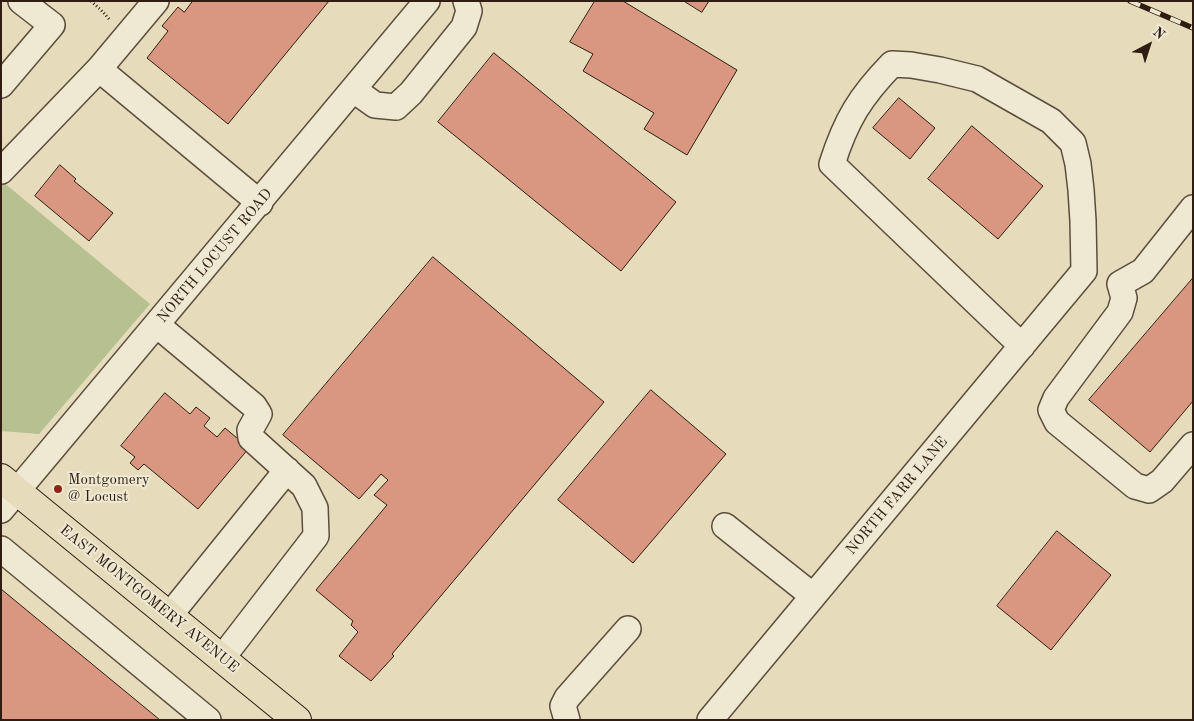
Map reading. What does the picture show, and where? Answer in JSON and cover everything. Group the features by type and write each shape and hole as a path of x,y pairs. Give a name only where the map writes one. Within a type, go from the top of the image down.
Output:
{"main road":[{"name":"EAST MONTGOMERY AVENUE","path":"6,493 170,616 222,658 283,715"}],"street":[{"path":"1,85 52,25 21,1"},
{"path":"1,170 99,69 156,1"},
{"name":"NORTH LOCUST ROAD","path":"6,493 157,325 427,1"},
{"path":"354,90 375,105 396,107 411,93 464,27 469,11 466,1"},
{"path":"1022,346 832,164 853,112 869,88 892,64 940,70 977,79 1051,121 1073,143 1078,164 1084,221 1084,271 1120,284 1143,271 1193,208"},
{"path":"99,69 260,203"},
{"name":"NORTH FARR LANE","path":"722,716 813,596 1084,271"},
{"path":"1120,284 1124,298 1120,312 1056,398 1051,410 1057,422 1128,480 1136,486 1149,490 1162,481 1193,445"},
{"path":"157,325 254,406 259,414 250,430 251,438 304,486 315,508 316,536 222,658"},
{"path":"170,616 287,470"},
{"path":"726,526 813,596"},
{"path":"1,549 208,720"},
{"path":"567,720 563,706 567,698 628,629"}],"green space":[{"path":"3,182 150,304 39,434 1,431 1,184"}],"building":[{"path":"193,1 329,1 228,124 147,58 168,31 162,26 178,7 184,12"},
{"path":"595,1 623,1 737,70 687,155 644,129 654,113 583,71 593,54 570,42"},
{"path":"684,1 709,1 702,12"},
{"path":"494,53 676,202 621,271 438,122"},
{"path":"899,98 935,128 910,159 873,128"},
{"path":"972,126 1043,186 998,239 928,179"},
{"path":"60,165 76,179 74,181 113,213 89,241 35,196"},
{"path":"433,257 604,402 392,654 394,656 371,681 339,656 358,632 351,625 353,621 316,590 387,505 374,495 388,480 381,474 359,499 283,435"},
{"path":"1193,278 1193,401 1150,452 1089,400"},
{"path":"651,390 726,454 633,563 558,500"},
{"path":"165,393 190,414 196,407 210,418 204,426 217,437 225,428 249,448 198,509 144,464 138,470 130,463 135,457 121,446"},
{"path":"1057,531 1111,575 1051,650 997,606"},
{"path":"1,589 160,720 1,720"}],"railway":[{"path":"1130,1 1193,28"}],"place":[{"name":"Montgomery @ Locust","path":"58,489"}]}
